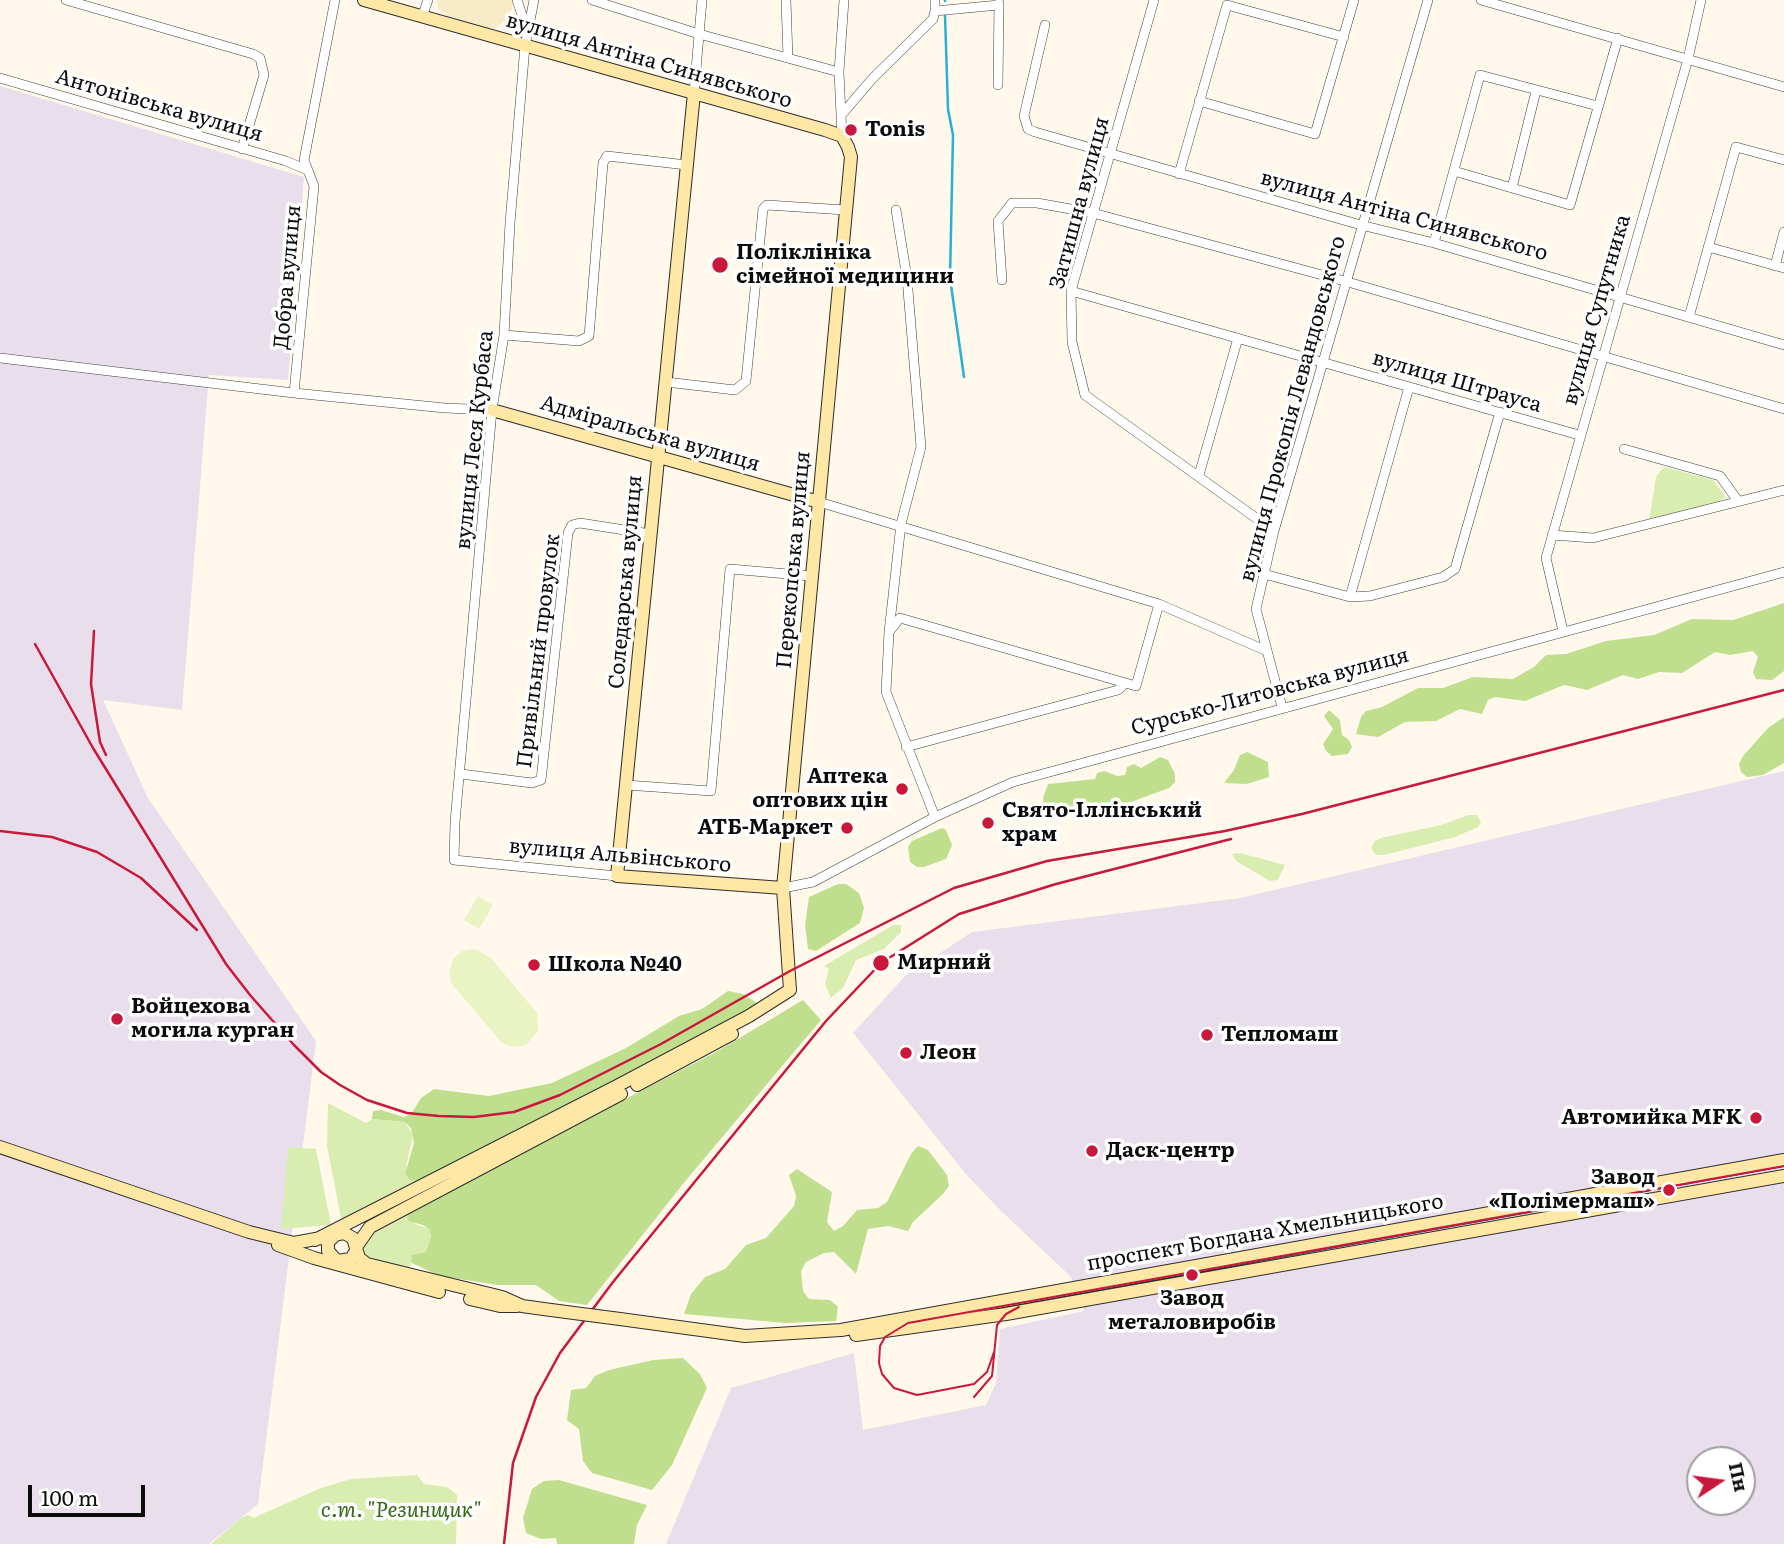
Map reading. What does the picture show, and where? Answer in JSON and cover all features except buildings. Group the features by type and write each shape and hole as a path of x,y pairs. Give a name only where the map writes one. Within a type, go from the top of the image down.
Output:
{"street":[{"path":"66,0 260,58 264,75 242,149"},
{"name":"Добра вулиця","path":"294,393 314,186 304,160 335,0"},
{"name":"вулиця Антіна Синявського","path":"364,0 842,136"},
{"path":"422,17 428,0"},
{"path":"517,0 524,21 530,23"},
{"name":"вулиця Леся Курбаса","path":"454,860 455,822 492,410 504,335 510,223 525,46 534,0"},
{"path":"592,0 699,34 839,72"},
{"name":"Соледарська вулиця","path":"617,876 702,0"},
{"path":"786,0 788,58"},
{"path":"842,136 839,72 844,0"},
{"path":"843,113 872,79 933,19 935,0"},
{"name":"Затишна вулиця","path":"1154,0 1071,290 1072,342 1085,395 1274,531"},
{"path":"1199,101 1315,134 1354,0"},
{"name":"вулиця Прокопія Левандовського","path":"1282,707 1256,609 1274,531 1325,363 1361,225 1428,0"},
{"path":"1481,0 1503,3 1784,87"},
{"name":"вулиця Супутника","path":"1563,631 1546,558 1600,358 1688,59 1701,0"},
{"path":"935,11 999,3 998,85"},
{"path":"1180,174 1227,5 1344,37"},
{"name":"вулиця Антіна Синявського","path":"1045,25 1024,116 1028,129 1111,155 1434,243 1784,345"},
{"path":"1454,172 1570,205 1618,38"},
{"path":"1434,243 1480,75 1598,106"},
{"name":"Антонівська вулиця","path":"0,78 286,160 307,170"},
{"path":"1512,188 1536,91"},
{"name":"Перекопська вулиця","path":"790,990 783,888 851,157 842,136"},
{"path":"1689,317 1736,147 1784,160"},
{"path":"504,335 579,341 589,335 603,163 607,156 687,165"},
{"path":"1002,280 998,221 1013,202 1037,202 1093,213 1348,282 1600,358 1784,409"},
{"path":"666,382 735,390 746,381 763,209 766,205 845,210"},
{"path":"896,210 907,278 921,447 901,524 889,632 886,692 934,817"},
{"path":"1708,247 1779,267 1784,232"},
{"name":"вулиця Штрауса","path":"1071,290 1579,435"},
{"path":"1199,475 1238,338"},
{"name":"Адміральська вулиця","path":"0,358 294,393 492,410 901,524 1159,604 1267,651"},
{"path":"1350,597 1409,387"},
{"path":"1264,574 1350,597 1370,596 1443,577 1455,569 1500,412"},
{"path":"1624,449 1720,476 1738,501"},
{"path":"1552,535 1592,538 1784,490"},
{"name":"Привільний провулок","path":"461,774 532,783 541,780 568,533 572,525 580,523 650,534"},
{"path":"626,785 711,792 730,569 811,576"},
{"name":"Сурсько-Литовська вулиця","path":"783,888 813,882 934,817 1013,782 1784,572"},
{"path":"889,632 900,618 1136,686 1159,604"},
{"path":"906,747 1118,690 1125,683"},
{"name":"вулиця Альвінського","path":"454,860 617,876 783,888"},
{"path":"315,1240 737,1023 790,990"},
{"path":"443,1176 337,1234 327,1246 342,1263 351,1259 370,1227 716,1044 775,1008 790,990"},
{"name":"проспект Богдана Хмельницького","path":"0,1147 249,1232 294,1243 337,1234 353,1238 356,1249 367,1264 502,1297 522,1306"},
{"name":"проспект Богдана Хмельницького","path":"249,1232 278,1245 500,1306 522,1306 746,1336 751,1333 797,1334 850,1328 1784,1160"},
{"name":"проспект Богдана Хмельницького","path":"751,1333 797,1339 860,1335 1006,1314 1784,1176"},
{"name":"проспект Богдана Хмельницького","path":"278,1245 342,1263"}],"shaded area":[{"path":"437,0 513,0 513,5 508,19 494,29 449,17 438,9"},
{"path":"0,86 304,177 288,380 209,375 182,710 103,700 148,798 316,1041 258,1504 209,1544 0,1544"},
{"path":"1784,771 1784,1544 666,1544 731,1388 854,1353 863,1430 986,1405 996,1383 1000,1329 1084,1311 1071,1277 965,1173 853,1033 905,976 972,932 1240,898"}],"green space":[{"path":"1664,467 1713,480 1726,497 1717,503 1649,521 1656,477"},
{"path":"1784,603 1784,671 1772,680 1756,679 1753,672 1758,657 1753,651 1730,655 1715,652 1682,673 1659,672 1638,679 1623,675 1587,690 1564,685 1525,701 1495,697 1488,700 1482,714 1460,709 1436,721 1405,722 1378,737 1356,734 1361,717 1366,711 1382,707 1418,688 1443,688 1473,677 1513,679 1534,667 1546,655 1566,654 1606,641 1654,635 1692,619 1733,620"},
{"path":"1329,710 1340,720 1342,735 1349,740 1352,747 1348,754 1332,756 1326,751 1323,744 1333,729 1324,716"},
{"path":"1784,717 1784,763 1763,775 1747,777 1741,772 1739,764 1743,756 1768,728"},
{"path":"1247,752 1268,762 1269,777 1247,784 1224,783 1234,770 1240,755"},
{"path":"1160,757 1168,760 1175,774 1175,782 1169,788 1131,802 1108,806 1100,804 1079,815 1055,816 1044,806 1043,798 1048,784 1095,779 1097,773 1104,771 1118,776 1125,775 1127,767 1134,764 1141,768"},
{"path":"1469,815 1477,815 1481,822 1478,827 1455,837 1384,855 1376,855 1371,848 1375,841 1381,838 1441,825"},
{"path":"942,828 946,830 952,845 946,859 924,867 917,867 910,862 908,847 912,841"},
{"path":"1240,853 1285,865 1278,880 1270,881 1236,861 1232,854"},
{"path":"838,884 846,884 859,893 864,908 860,923 816,951 808,949 805,925 809,897"},
{"path":"478,896 493,905 479,929 464,920"},
{"path":"893,925 901,925 901,932 884,949 856,960 843,988 831,998 825,984 829,969 824,966"},
{"path":"474,949 490,957 537,1013 538,1031 526,1045 514,1047 502,1043 451,983 449,971 453,959 462,951"},
{"path":"728,991 743,994 757,1003 737,1020 418,1181 410,1180 405,1174 414,1143 411,1128 405,1122 372,1119 373,1111 381,1110 404,1117 411,1114 421,1098 434,1089 489,1096 552,1083 626,1048 679,1016 702,1009"},
{"path":"803,1000 821,1020 687,1179 587,1305 559,1301 536,1285 498,1285 440,1276 412,1263 411,1255 426,1252 431,1237 429,1229 408,1221 407,1212 716,1052"},
{"path":"328,1103 366,1123 372,1119 405,1122 413,1135 406,1166 417,1181 342,1223 327,1146"},
{"path":"918,1146 928,1150 947,1175 949,1186 943,1194 913,1222 908,1231 888,1226 868,1229 856,1274 834,1252 824,1253 806,1262 801,1271 803,1291 809,1299 830,1300 838,1307 836,1321 786,1323 684,1314 691,1294 705,1277 725,1269 746,1245 766,1238 794,1206 796,1196 789,1175 797,1169 832,1192 827,1222 834,1231 843,1226 857,1210 878,1208 887,1202 911,1154"},
{"path":"288,1147 316,1149 331,1225 281,1229"},
{"path":"407,1212 415,1224 429,1229 431,1237 426,1252 411,1255 412,1263 406,1272 367,1261 363,1255 364,1242 377,1228"},
{"path":"683,1358 700,1374 707,1388 672,1465 652,1490 592,1473 583,1461 579,1429 567,1420 571,1390 586,1388 595,1376 609,1370 653,1360"},
{"name":"с.т. \"Резинщик\"","path":"417,1475 424,1484 447,1487 457,1495 456,1544 211,1544 241,1518 248,1515 253,1518 321,1488 351,1479"},
{"path":"559,1480 647,1505 637,1525 634,1544 557,1544 556,1538 541,1539 526,1533 523,1518 532,1489 544,1481"}],"waterway":[{"path":"945,15 948,109 953,135 950,278 964,377"}],"tram line":[{"path":"994,1352 987,1372 974,1384 917,1395 894,1388 882,1374 879,1363 880,1346 885,1337 908,1323 1784,1166"},
{"path":"974,1397 992,1376 997,1325 1006,1314 1019,1307"}],"railway":[{"path":"94,631 91,684 100,742 106,755"},
{"path":"35,644 93,748 226,964 294,1045 321,1072 367,1100 407,1113 474,1117 514,1112 560,1095 661,1044 790,971 954,888 1047,861 1225,831 1302,814 1784,690"},
{"path":"0,831 52,837 97,852 141,878 197,930"},
{"path":"504,1544 513,1463 536,1397 560,1353 613,1282 826,1021 881,963 959,914 1056,884 1231,839"}],"place":[{"name":"Tonis","path":"851,130"},
{"name":"Поліклініка сімейної медицини","path":"720,265"},
{"name":"Аптека оптових цін","path":"902,789"},
{"name":"Свято-Іллінський храм","path":"988,823"},
{"name":"АТБ-Маркет","path":"847,828"},
{"name":"Мирний","path":"881,963"},
{"name":"Школа №40","path":"534,965"},
{"name":"Войцехова могила курган","path":"117,1019"},
{"name":"Тепломаш","path":"1207,1035"},
{"name":"Леон","path":"906,1053"},
{"name":"Автомийка MFK","path":"1756,1118"},
{"name":"Даск-центр","path":"1092,1151"},
{"name":"Завод «Полімермаш»","path":"1669,1190"},
{"name":"Завод металовиробів","path":"1192,1275"}]}
